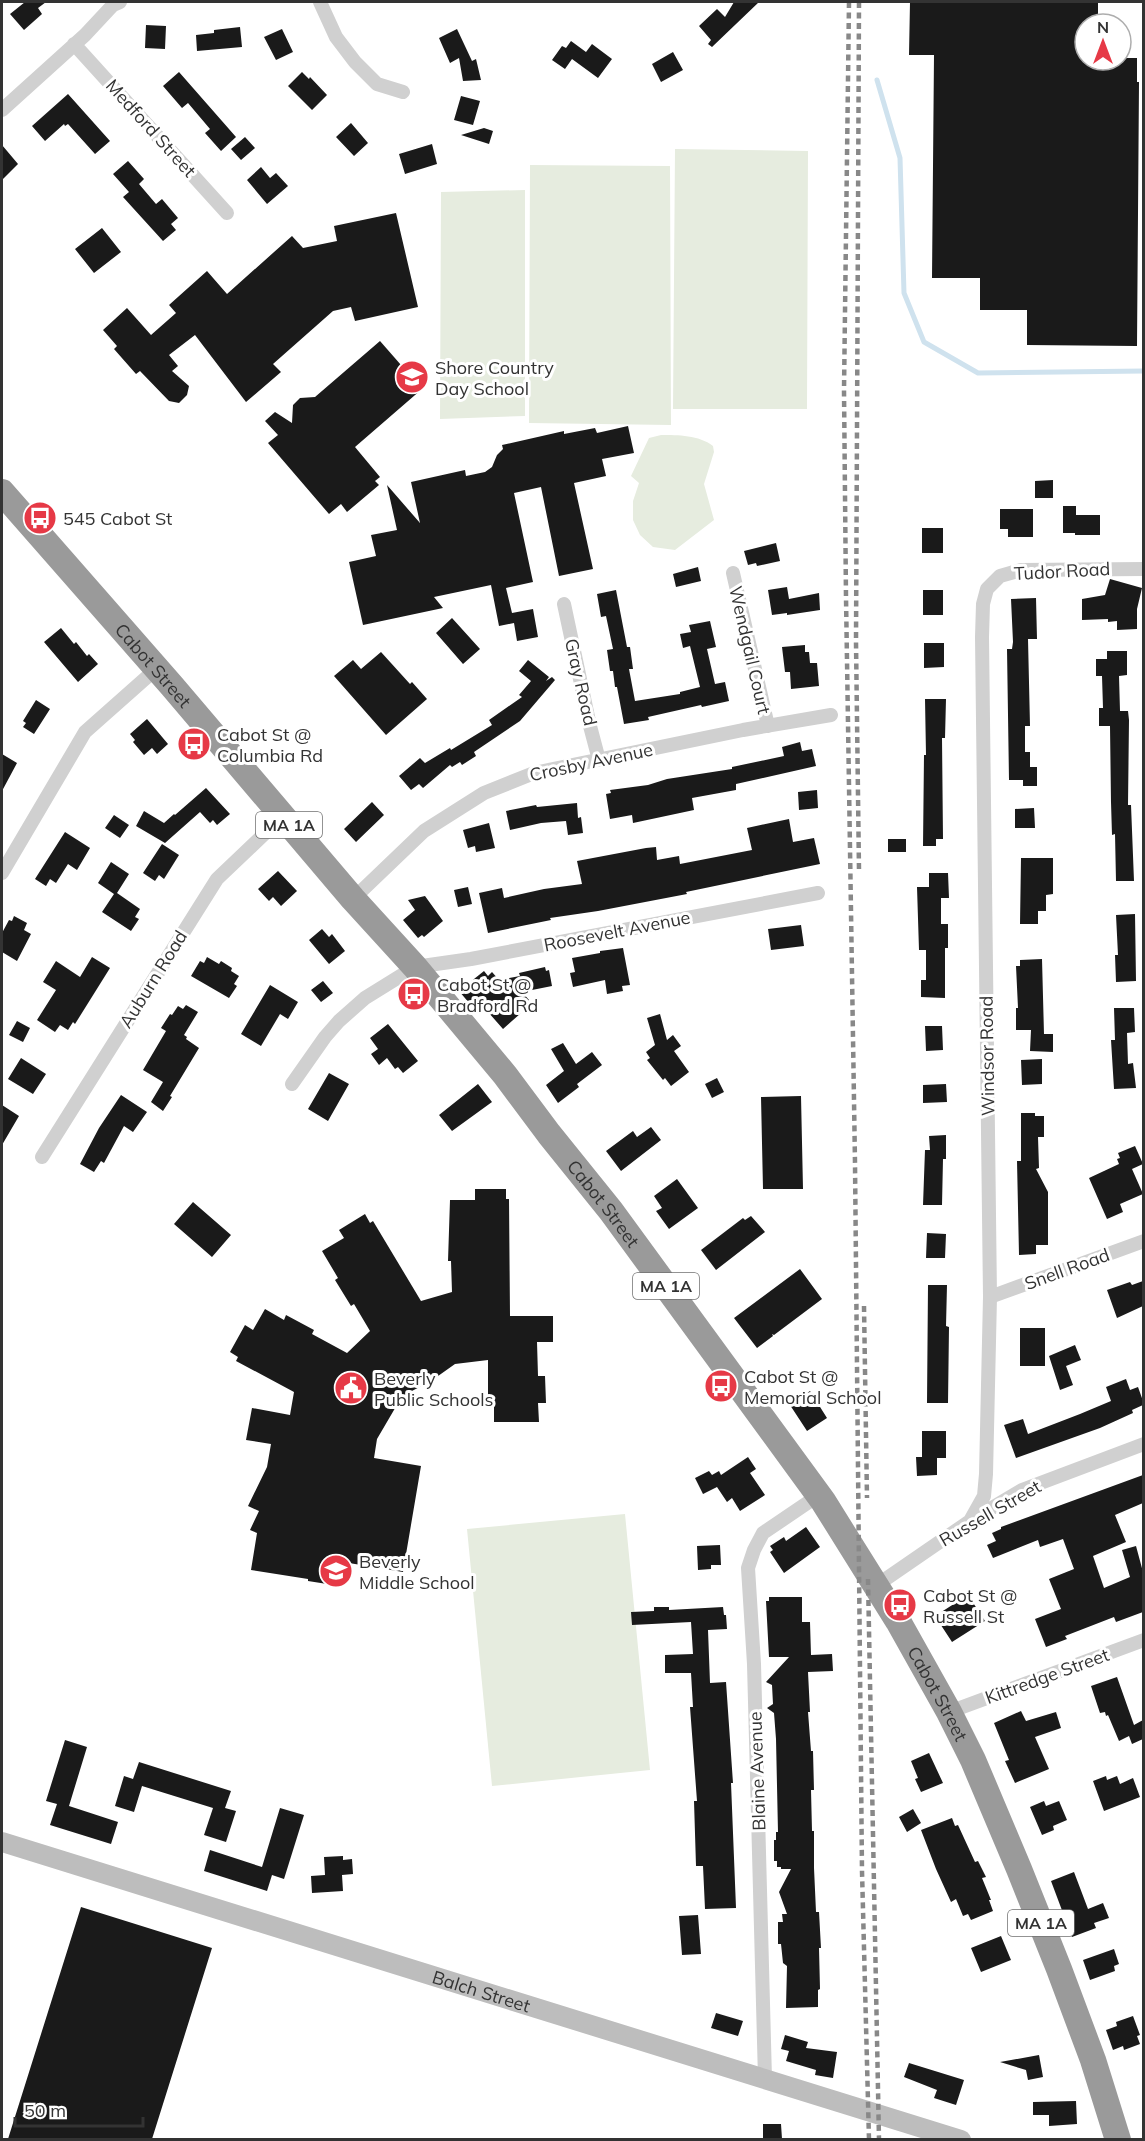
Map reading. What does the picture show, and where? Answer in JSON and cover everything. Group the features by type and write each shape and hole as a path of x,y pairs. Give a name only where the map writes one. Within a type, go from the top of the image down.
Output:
{"highway":[{"name":"Cabot Street","path":"2,492 352,899 415,967 505,1075 611,1211 819,1495 877,1585 950,1712 973,1760 1020,1869 1093,2060 1118,2139"}],"street":[{"path":"2,110 113,5 120,2"},
{"path":"321,2 336,37 355,62 377,84 403,92"},
{"name":"Medford Street","path":"74,44 227,213"},
{"name":"Tudor Road","path":"987,589 1000,576 1021,570 1143,569"},
{"name":"Wendgail Court","path":"733,573 768,726"},
{"name":"Windsor Road","path":"970,1521 984,1496 986,1474 990,1297 982,637 983,604 987,589"},
{"name":"Gray Road","path":"564,604 599,760"},
{"path":"2,873 85,732 156,669"},
{"name":"Crosby Avenue","path":"352,899 424,831 484,793 534,772 831,715"},
{"name":"Auburn Road","path":"42,1157 217,879 282,817"},
{"name":"Roosevelt Avenue","path":"415,967 471,959 818,893"},
{"path":"292,1084 339,1021 365,998 415,967"},
{"name":"Snell Road","path":"990,1297 1143,1241"},
{"name":"Russell Street","path":"877,1585 970,1521 1022,1490 1143,1444"},
{"name":"Blaine Avenue","path":"765,2079 754,1664 748,1568 763,1533 819,1495"},
{"name":"Kittredge Street","path":"950,1712 1143,1640"},
{"name":"Balch Street","path":"2,1842 961,2139"}],"shaded area":[{"path":"675,149 808,151 807,409 673,409"},
{"path":"530,165 670,166 671,425 529,423"},
{"path":"525,190 525,416 440,419 441,192"},
{"path":"661,435 695,438 713,446 714,452 704,484 714,520 675,550 653,547 640,535 633,520 633,501 639,483 631,476 649,438"},
{"path":"625,1514 650,1770 492,1786 467,1529"}],"building":[{"path":"25,2 46,2 38,8 42,14 24,30 10,14"},
{"path":"734,2 759,2 712,47 708,44 711,40 699,26 717,9 725,17"},
{"path":"910,2 1098,2 1098,12 1073,12 1073,72 1133,72 1133,58 1137,58 1137,82 1139,82 1137,346 1027,345 1027,310 980,310 980,278 932,278 934,55 909,55"},
{"path":"146,25 166,26 165,49 145,48"},
{"path":"240,27 242,47 197,51 196,35"},
{"path":"282,29 293,52 276,60 264,37"},
{"path":"457,29 472,61 476,59 481,80 463,81 459,58 450,63 439,38"},
{"path":"571,41 586,52 592,44 612,59 598,78 572,59 565,69 552,60 562,46 566,48"},
{"path":"673,52 683,70 661,82 652,64"},
{"path":"179,72 236,137 221,151 205,133 210,129 188,103 182,108 163,86"},
{"path":"302,72 327,95 312,110 288,86"},
{"path":"68,94 110,141 95,154 68,124 65,126 64,124 45,141 32,126"},
{"path":"461,96 480,101 473,125 454,120"},
{"path":"351,123 368,143 354,156 336,137"},
{"path":"484,128 493,131 489,144 461,135"},
{"path":"245,137 255,148 241,160 231,149"},
{"path":"432,144 437,164 405,174 399,154"},
{"path":"2,145 18,164 2,180"},
{"path":"128,161 144,179 139,184 156,204 162,199 178,218 171,224 176,230 163,241 123,197 129,192 113,174"},
{"path":"261,167 270,178 276,173 288,186 267,204 247,180"},
{"path":"396,213 418,307 355,321 351,307 333,311 273,364 281,372 246,402 195,335 169,355 178,366 172,371 189,386 187,395 179,403 169,401 140,371 136,374 114,349 117,346 103,330 127,308 151,335 176,313 169,305 207,271 227,294 292,236 303,248 337,241 334,226"},
{"path":"102,228 121,252 94,273 75,249"},
{"path":"380,341 422,389 355,447 380,477 375,481 379,485 347,512 341,504 329,514 268,443 278,435 265,421 275,412 292,423 293,405 300,398 315,397"},
{"path":"628,426 634,453 602,459 606,476 574,483 593,569 559,576 541,487 514,493 533,582 506,588 512,613 533,609 538,637 517,641 514,623 499,626 491,585 434,597 443,608 363,625 349,562 376,556 371,535 397,530 387,485 420,523 411,482 465,470 466,476 485,472 492,467 497,455 503,449 502,445 564,431 564,434 595,428 597,433"},
{"path":"1053,480 1053,498 1035,498 1035,481"},
{"path":"1063,506 1076,506 1076,515 1100,515 1100,535 1063,533"},
{"path":"1000,509 1033,509 1033,537 1008,537 1008,529 1000,529"},
{"path":"922,528 943,528 943,553 922,553"},
{"path":"776,543 780,561 757,566 756,563 748,565 744,551"},
{"path":"698,567 701,581 676,587 673,574"},
{"path":"1110,579 1142,588 1137,609 1137,629 1117,630 1117,621 1108,622 1108,619 1082,620 1082,599 1105,595"},
{"path":"787,587 789,599 819,593 820,610 772,615 768,590"},
{"path":"616,590 627,647 630,647 633,669 629,669 635,701 680,694 680,692 700,687 690,646 683,648 680,634 691,632 689,625 710,621 716,647 707,649 715,684 725,682 729,701 702,707 701,705 648,717 649,720 624,724 613,671 610,671 607,650 613,649 606,616 601,617 597,594"},
{"path":"923,590 943,590 943,615 923,615"},
{"path":"1036,598 1037,639 1028,639 1030,726 1025,726 1025,752 1030,752 1030,767 1037,767 1037,786 1023,786 1023,780 1009,780 1007,649 1012,649 1013,642 1011,599"},
{"path":"452,618 480,649 463,664 436,633"},
{"path":"61,628 74,644 76,642 87,656 89,654 98,664 78,682 44,642"},
{"path":"924,643 944,643 944,667 924,668"},
{"path":"805,645 805,652 809,652 810,663 817,663 819,686 791,689 790,672 785,672 782,647"},
{"path":"1107,651 1127,651 1127,675 1119,676 1120,711 1128,711 1129,720 1128,805 1131,805 1134,881 1116,881 1115,834 1112,835 1110,726 1099,726 1099,708 1103,708 1102,676 1096,676 1096,659 1107,659"},
{"path":"381,652 427,699 386,735 334,676 353,660 361,669"},
{"path":"528,660 549,677 546,681 552,677 555,680 520,721 474,752 476,756 462,765 460,762 452,767 450,765 423,788 419,784 411,790 399,776 420,758 425,763 450,748 451,750 492,725 489,720 522,697 519,695 531,681 519,671"},
{"path":"925,699 946,699 945,738 942,738 943,839 936,839 936,846 923,846"},
{"path":"36,700 50,709 34,734 23,727 26,723 23,721"},
{"path":"147,719 168,744 157,754 152,748 144,755 133,742 135,740 130,734"},
{"path":"800,742 802,751 812,749 816,766 736,784 736,790 692,798 694,810 633,823 632,815 610,819 606,794 611,793 610,790 732,769 732,767 784,756 782,747"},
{"path":"2,754 17,763 2,791"},
{"path":"206,788 230,814 217,825 213,820 210,823 200,812 165,843 136,826 144,811 164,823"},
{"path":"817,790 818,808 799,810 798,792"},
{"path":"372,802 384,815 356,842 344,829"},
{"path":"577,803 578,818 581,817 583,833 568,835 566,821 541,823 510,830 506,811 536,805 537,807"},
{"path":"1034,808 1035,828 1015,828 1015,809"},
{"path":"114,815 129,825 120,838 105,828"},
{"path":"789,819 793,842 814,838 820,864 686,892 687,894 550,918 551,920 488,933 479,893 502,888 504,898 582,884 577,861 646,848 656,847 657,860 679,856 680,864 752,850 747,828"},
{"path":"489,823 495,848 476,852 475,846 468,848 463,830"},
{"path":"65,832 90,848 77,870 68,864 56,883 50,879 46,886 35,879"},
{"path":"888,839 906,839 906,852 888,852"},
{"path":"162,844 179,855 164,879 159,875 155,881 143,873"},
{"path":"1021,858 1053,858 1053,894 1046,895 1046,911 1038,911 1038,924 1020,924"},
{"path":"111,862 129,874 117,893 140,909 135,917 139,919 131,931 102,912 114,894 98,883"},
{"path":"278,871 297,891 281,906 273,897 269,901 258,889"},
{"path":"929,873 948,873 949,898 941,898 941,924 948,924 948,948 945,948 945,998 921,997 921,980 926,980 926,950 919,950 917,887 929,887"},
{"path":"468,887 472,904 458,907 454,890"},
{"path":"425,896 443,921 424,937 422,935 418,938 403,920 415,910 408,900"},
{"path":"1135,914 1136,981 1116,982 1115,955 1118,955 1116,915"},
{"path":"14,916 27,923 24,930 31,934 17,961 2,952 2,933"},
{"path":"801,925 804,946 771,950 768,929"},
{"path":"322,929 329,937 332,934 345,951 329,964 309,940"},
{"path":"623,948 630,985 622,986 623,991 607,994 605,980 573,987 570,973 575,972 572,958"},
{"path":"92,957 110,968 75,1024 73,1022 68,1030 60,1025 55,1032 37,1020 56,990 43,982 56,961 80,977"},
{"path":"207,957 219,964 221,961 239,976 234,984 237,986 229,998 191,976 200,961 204,963"},
{"path":"1042,959 1044,1034 1053,1034 1053,1052 1030,1051 1031,1030 1016,1030 1016,1008 1018,1008 1016,966 1020,966 1020,960"},
{"path":"545,967 546,971 549,970 552,986 522,992 529,1000 517,1010 521,1013 503,1029 481,1004 475,1010 459,991 484,971 488,976 492,972 499,980 520,976 519,973"},
{"path":"323,981 333,993 321,1002 311,990"},
{"path":"270,985 298,1002 288,1019 280,1014 261,1046 241,1034"},
{"path":"186,1005 198,1012 184,1035 199,1048 163,1111 151,1102 163,1082 143,1070 166,1031 161,1028 170,1014 172,1015 178,1006 183,1009"},
{"path":"1114,1008 1134,1008 1135,1032 1127,1033 1128,1064 1133,1063 1136,1088 1114,1089 1111,1040 1115,1040"},
{"path":"660,1014 667,1040 673,1035 681,1046 674,1051 689,1072 671,1086 665,1078 663,1080 647,1060 650,1058 646,1052 655,1045 647,1018"},
{"path":"17,1021 30,1028 23,1042 9,1035"},
{"path":"388,1024 418,1061 403,1073 398,1067 395,1069 387,1058 379,1065 371,1054 378,1049 370,1038"},
{"path":"925,1026 942,1026 943,1050 926,1051"},
{"path":"563,1043 576,1064 592,1052 602,1065 577,1084 579,1087 558,1103 546,1085 564,1071 551,1049"},
{"path":"21,1058 46,1074 33,1094 8,1079"},
{"path":"1042,1059 1042,1084 1022,1085 1021,1060"},
{"path":"329,1073 349,1084 328,1121 308,1109"},
{"path":"717,1078 724,1092 712,1098 705,1084"},
{"path":"478,1084 492,1102 452,1131 439,1115"},
{"path":"946,1084 947,1102 923,1103 923,1085"},
{"path":"121,1095 147,1112 133,1132 124,1126 104,1163 101,1161 94,1172 80,1164 99,1128"},
{"path":"801,1096 803,1189 763,1189 761,1097"},
{"path":"2,1105 19,1116 2,1145"},
{"path":"1021,1113 1035,1113 1035,1116 1044,1116 1044,1137 1038,1137 1039,1168 1036,1169 1048,1192 1048,1245 1036,1245 1036,1254 1019,1255 1017,1161 1021,1161"},
{"path":"651,1127 661,1140 621,1171 606,1151 633,1131 637,1137"},
{"path":"946,1135 942,1205 923,1205 925,1150 930,1150 929,1136"},
{"path":"1135,1146 1143,1164 1132,1169 1143,1194 1120,1204 1123,1212 1107,1219 1089,1178 1119,1164 1118,1153"},
{"path":"677,1179 698,1208 669,1229 656,1211 662,1208 654,1196"},
{"name":"Beverly Public Schools","path":"475,1189 506,1189 506,1199 509,1199 510,1316 553,1316 553,1342 537,1342 538,1376 545,1376 546,1403 538,1403 539,1422 494,1422 494,1403 488,1403 488,1360 455,1364 431,1381 408,1393 403,1400 401,1398 377,1439 374,1458 421,1466 403,1572 331,1560 327,1584 251,1570 257,1533 250,1530 259,1511 248,1506 267,1467 271,1444 246,1440 252,1408 290,1415 294,1392 236,1361 238,1357 230,1352 245,1325 253,1330 265,1309 284,1320 286,1315 314,1330 312,1334 347,1353 370,1331 354,1304 351,1306 335,1280 338,1278 322,1251 344,1238 339,1230 365,1214 370,1223 373,1221 421,1301 452,1292 451,1261 448,1261 450,1200 475,1200"},
{"path":"193,1202 231,1235 212,1257 174,1224"},
{"path":"751,1216 765,1232 716,1270 701,1250 743,1218 745,1220"},
{"path":"927,1233 946,1234 945,1258 926,1258"},
{"path":"800,1269 822,1299 774,1335 772,1334 773,1336 757,1348 734,1318"},
{"path":"1143,1281 1143,1306 1117,1318 1107,1290 1130,1282 1132,1285"},
{"path":"928,1285 947,1285 948,1403 927,1403"},
{"path":"1020,1328 1045,1328 1045,1366 1020,1366"},
{"path":"1075,1345 1081,1360 1066,1366 1073,1385 1060,1390 1049,1356"},
{"path":"1126,1379 1130,1390 1138,1387 1143,1401 1143,1405 1132,1410 1133,1413 1100,1428 1016,1458 1004,1425 1023,1419 1028,1434 1111,1401 1106,1387"},
{"path":"810,1391 827,1418 807,1431 790,1405"},
{"path":"922,1431 946,1431 946,1458 937,1458 937,1475 917,1476 916,1457 922,1457"},
{"path":"748,1457 756,1469 750,1473 765,1495 740,1511 732,1498 727,1502 717,1487 703,1494 695,1478 709,1471 712,1475 719,1471 721,1475"},
{"path":"1143,1475 1143,1503 1115,1515 1126,1542 1093,1556 1104,1588 1130,1577 1122,1550 1136,1546 1143,1572 1143,1612 1116,1622 1114,1617 1065,1636 1067,1639 1046,1647 1035,1619 1061,1609 1049,1579 1074,1569 1063,1539 1040,1547 1038,1540 993,1558 987,1545 996,1541 992,1533 1001,1527"},
{"path":"806,1527 820,1547 784,1573 770,1552 773,1550 770,1546 784,1537 786,1541"},
{"path":"720,1545 721,1565 711,1565 711,1569 698,1570 697,1546"},
{"path":"968,1595 985,1621 952,1642 935,1616"},
{"path":"769,1597 802,1597 802,1622 810,1622 811,1655 832,1654 833,1671 808,1672 810,1712 808,1712 811,1751 813,1751 814,1790 811,1790 812,1831 814,1831 816,1912 819,1912 821,1948 819,1948 818,2007 786,2008 787,1966 783,1963 781,1944 778,1944 778,1922 783,1922 782,1914 787,1914 779,1892 791,1869 781,1869 777,1867 777,1861 774,1861 774,1840 778,1832 776,1739 774,1713 767,1708 773,1704 772,1685 766,1682 789,1657 769,1657 766,1601 769,1601"},
{"path":"654,1607 669,1607 669,1610 723,1607 724,1615 726,1615 727,1629 708,1630 710,1683 726,1682 733,1783 731,1783 736,1908 705,1909 703,1866 696,1866 694,1801 697,1801 690,1707 693,1707 691,1673 665,1673 665,1655 693,1654 691,1622 632,1625 631,1612 654,1611"},
{"path":"1117,1677 1134,1725 1143,1720 1143,1739 1132,1744 1129,1736 1119,1741 1108,1715 1106,1716 1105,1712 1100,1713 1091,1686"},
{"path":"1021,1711 1026,1721 1056,1712 1061,1728 1035,1737 1049,1769 1015,1783 1005,1761 1009,1760 994,1723"},
{"path":"65,1740 87,1747 69,1806 118,1822 111,1844 50,1825 57,1804 46,1801"},
{"path":"929,1753 943,1783 921,1792 911,1761"},
{"path":"139,1762 231,1791 225,1808 236,1811 226,1842 204,1835 213,1808 142,1786 134,1812 115,1806 124,1776 133,1779"},
{"path":"1106,1776 1107,1780 1117,1776 1120,1784 1133,1778 1140,1797 1104,1811 1093,1781"},
{"path":"1044,1801 1046,1806 1059,1801 1067,1820 1053,1826 1054,1830 1042,1835 1030,1807"},
{"path":"280,1808 304,1815 284,1879 272,1875 267,1891 204,1871 210,1850 262,1867"},
{"path":"913,1809 921,1823 907,1832 899,1817"},
{"path":"952,1818 955,1826 958,1825 975,1862 978,1861 986,1877 982,1878 991,1900 989,1900 993,1911 971,1920 968,1914 963,1916 956,1899 951,1902 921,1830"},
{"path":"343,1856 343,1860 352,1859 353,1874 342,1875 343,1891 312,1893 311,1876 325,1875 324,1857"},
{"path":"1074,1872 1088,1909 1103,1903 1109,1918 1094,1923 1096,1928 1072,1937 1051,1881"},
{"path":"81,1907 212,1948 152,2139 8,2139"},
{"path":"698,1915 701,1954 682,1955 679,1916"},
{"path":"1001,1936 1011,1960 981,1972 971,1948"},
{"path":"1114,1949 1119,1964 1114,1966 1115,1971 1090,1980 1083,1960"},
{"path":"716,2013 743,2021 738,2036 711,2028"},
{"path":"1133,2016 1140,2035 1137,2036 1140,2044 1124,2050 1123,2046 1113,2050 1106,2030 1117,2026 1116,2022"},
{"path":"785,2035 808,2042 806,2048 837,2052 833,2078 815,2075 816,2070 786,2061 789,2051 781,2049"},
{"path":"1039,2055 1043,2077 1028,2080 1026,2070 1000,2062"},
{"path":"909,2063 964,2080 956,2105 934,2098 937,2090 904,2077"},
{"path":"1076,2101 1077,2124 1049,2126 1049,2115 1033,2115 1033,2102"},
{"path":"763,2124 781,2124 782,2139 763,2139"}],"waterway":[{"path":"877,80 900,158 904,293 924,342 978,373 1144,371"}],"railway":[{"path":"849,2 844,390 862,1871 869,2140"},
{"path":"859,2 856,642 859,871"},
{"path":"864,1306 867,1498"},
{"path":"868,1579 879,2140"}],"place":[{"name":"Shore Country Day School","path":"412,377"},
{"name":"545 Cabot St","path":"40,518"},
{"name":"Cabot St @ Columbia Rd","path":"194,744"},
{"name":"Cabot St @ Bradford Rd","path":"414,994"},
{"name":"Cabot St @ Memorial School","path":"721,1386"},
{"name":"Beverly Public Schools","path":"351,1388"},
{"name":"Beverly Middle School","path":"336,1571"},
{"name":"Cabot St @ Russell St","path":"900,1605"}]}
